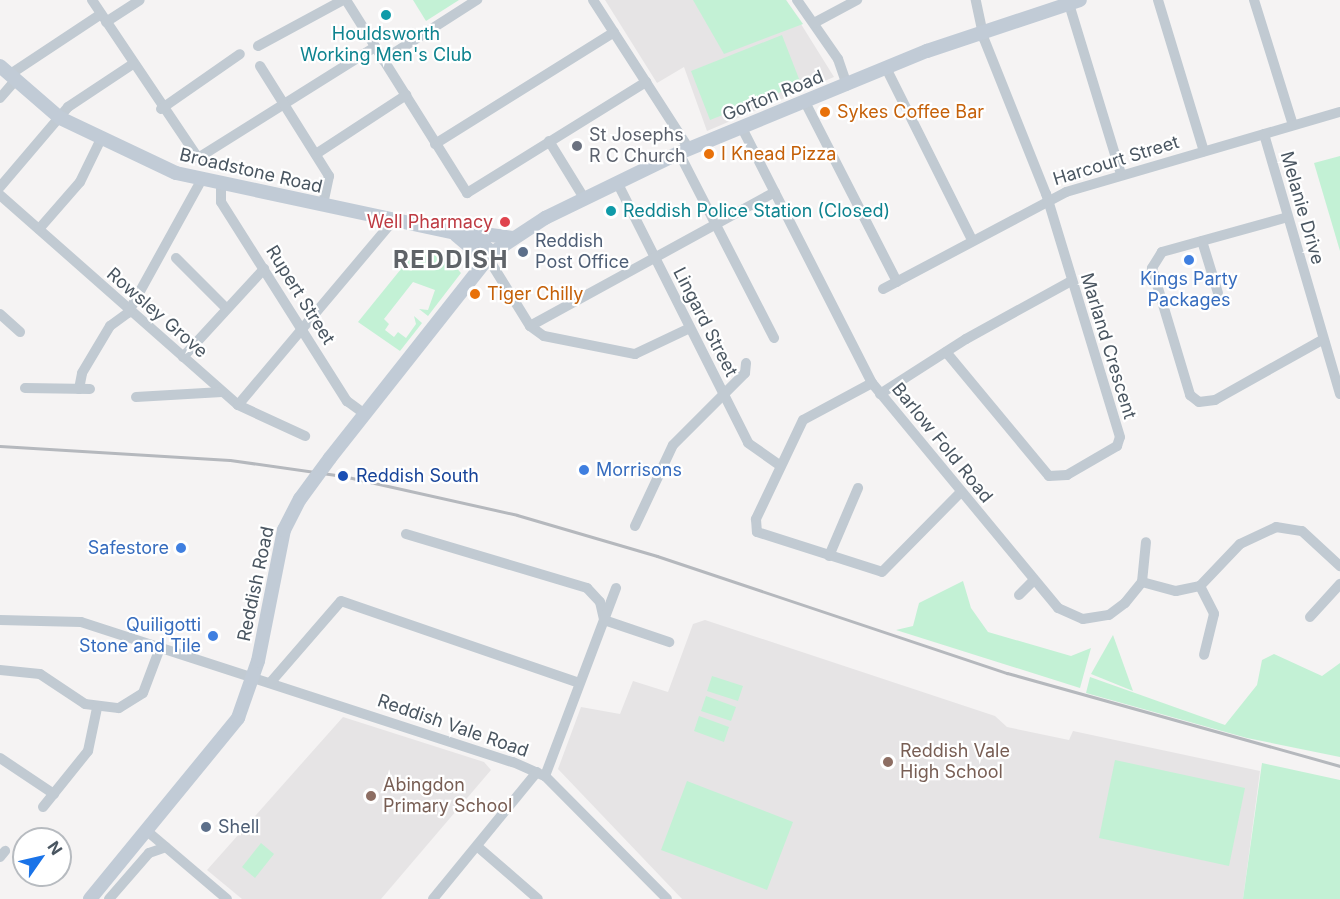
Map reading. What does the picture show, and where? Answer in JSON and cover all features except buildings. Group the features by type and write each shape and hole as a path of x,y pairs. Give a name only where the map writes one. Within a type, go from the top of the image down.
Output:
{"main road":[{"name":"Gorton Road","path":"489,257 513,238 584,198 684,151 984,30 1074,2"},
{"name":"Broadstone Road","path":"8,74 60,118 100,141 201,181 475,237 489,257"},
{"path":"452,232 513,238"},
{"name":"Reddish Road","path":"90,899 225,737 254,677 280,546 298,503 330,458 489,257"}],"street":[{"path":"92,0 161,109 198,158 375,47"},
{"path":"0,98 8,74 104,18 140,0"},
{"path":"258,46 344,0 466,193 646,82"},
{"path":"383,60 477,0"},
{"path":"593,0 646,82 684,151 714,224 774,338"},
{"path":"797,0 814,23 848,85"},
{"path":"814,23 857,0"},
{"name":"Marland Crescent","path":"946,352 1049,476 1066,475 1117,446 1119,437 1047,200 984,30 976,0"},
{"path":"1158,0 1204,151"},
{"path":"1254,0 1293,125"},
{"path":"1074,2 1121,174"},
{"path":"435,144 614,32"},
{"path":"161,109 240,54"},
{"path":"0,187 60,118 133,64"},
{"path":"260,66 329,176 323,206"},
{"path":"886,68 972,240"},
{"path":"316,154 406,95"},
{"path":"805,102 897,282"},
{"name":"Harcourt Street","path":"883,290 1047,200 1121,174 1340,112"},
{"name":"Barlow Fold Road","path":"742,128 836,318 872,383 1033,581 1058,608 1083,619 1109,615 1142,582"},
{"name":"Melanie Drive","path":"1264,134 1322,340 1340,394"},
{"path":"39,229 80,182 100,141"},
{"path":"549,141 584,198"},
{"path":"25,388 85,389 82,373 106,340 110,326 128,313 201,181"},
{"name":"Lingard Street","path":"617,182 688,329 748,442 779,465"},
{"name":"Rupert Street","path":"221,186 221,202 347,401 365,414"},
{"path":"531,326 775,192"},
{"name":"Rowsley Grove","path":"0,195 128,313 238,405 305,436"},
{"path":"1288,217 1162,252 1152,268 1192,398 1210,402 1322,340"},
{"path":"238,405 394,220"},
{"path":"1202,241 1218,293"},
{"path":"489,257 531,326 544,336 635,354 688,329"},
{"path":"176,258 226,308"},
{"path":"183,357 264,269"},
{"path":"880,394 946,352 1071,281"},
{"path":"0,314 20,332"},
{"path":"635,526 673,445 745,373 746,363"},
{"path":"872,383 803,420 779,465 756,519 757,532 882,572 962,492"},
{"path":"136,397 222,392"},
{"path":"829,556 858,488"},
{"path":"1146,542 1142,582 1176,591 1200,586 1240,544 1276,527 1302,531 1340,566"},
{"path":"406,534 587,588 600,602 604,620"},
{"path":"1018,597 1033,581"},
{"path":"1310,617 1340,584"},
{"path":"1200,586 1214,614 1204,656"},
{"path":"433,899 541,774 576,682 616,588"},
{"path":"270,683 341,601 576,682"},
{"name":"Reddish Vale Road","path":"0,620 81,622 254,677 541,774 667,899"},
{"path":"604,620 669,642"},
{"path":"0,670 40,674 97,708 135,701 148,685 160,648"},
{"path":"43,807 88,751 97,708"},
{"path":"0,758 54,794"},
{"path":"147,831 227,899"},
{"path":"109,899 149,853 166,847"},
{"path":"478,847 538,899"}],"shaded area":[{"path":"605,0 786,0 834,77 707,131 684,67 657,83"},
{"name":"Reddish Vale High School","path":"705,620 995,716 1007,727 1069,740 1073,731 1260,771 1243,899 682,899 558,769 581,707 620,714 633,681 668,692 693,624"},
{"name":"Abingdon Primary School","path":"343,717 484,762 491,770 381,899 242,899 207,870"}],"green space":[{"path":"413,0 459,0 426,21"},
{"path":"693,0 786,0 803,24 724,54"},
{"path":"782,35 801,84 710,120 691,71"},
{"path":"1340,156 1340,251 1314,163"},
{"path":"418,248 444,254 461,273 428,316 419,309 428,310 435,290 413,282 384,319 389,324 385,330 394,337 398,332 406,338 416,324 414,316 422,323 400,351 358,322"},
{"path":"963,581 971,608 988,632 1071,656 1091,648 1080,688 896,630 913,626 919,603"},
{"path":"1113,635 1133,691 1091,674"},
{"path":"1274,654 1322,676 1340,663 1340,757 1247,738 1086,693 1090,677 1225,725 1257,685 1262,660"},
{"path":"712,676 743,686 738,701 707,691"},
{"path":"706,696 736,707 731,721 701,711"},
{"path":"699,716 729,727 724,742 694,731"},
{"path":"1115,760 1245,788 1229,866 1099,838"},
{"path":"1262,763 1340,780 1340,899 1243,899"},
{"path":"687,781 793,822 767,890 661,850"},
{"path":"261,843 274,854 255,878 242,867"}],"railway":[{"path":"0,446 230,460 343,476 517,515 657,556 1007,673 1340,766"}],"place":[{"name":"Houldsworth Working Men's Club","path":"386,15"},
{"name":"Sykes Coffee Bar","path":"825,112"},
{"name":"St Josephs R C Church","path":"577,146"},
{"name":"I Knead Pizza","path":"709,154"},
{"name":"Reddish Police Station (Closed)","path":"611,211"},
{"name":"Well Pharmacy","path":"505,222"},
{"name":"Reddish Post Office","path":"523,252"},
{"name":"Kings Party Packages","path":"1189,260"},
{"name":"Tiger Chilly","path":"475,294"},
{"name":"Morrisons","path":"584,470"},
{"name":"Reddish South","path":"343,476"},
{"name":"Safestore","path":"181,548"},
{"name":"Quiligotti Stone and Tile","path":"213,636"},
{"name":"Reddish Vale High School","path":"888,762"},
{"name":"Abingdon Primary School","path":"371,796"},
{"name":"Shell","path":"206,827"}],"district":[{"name":"REDDISH","path":"451,260"}]}
